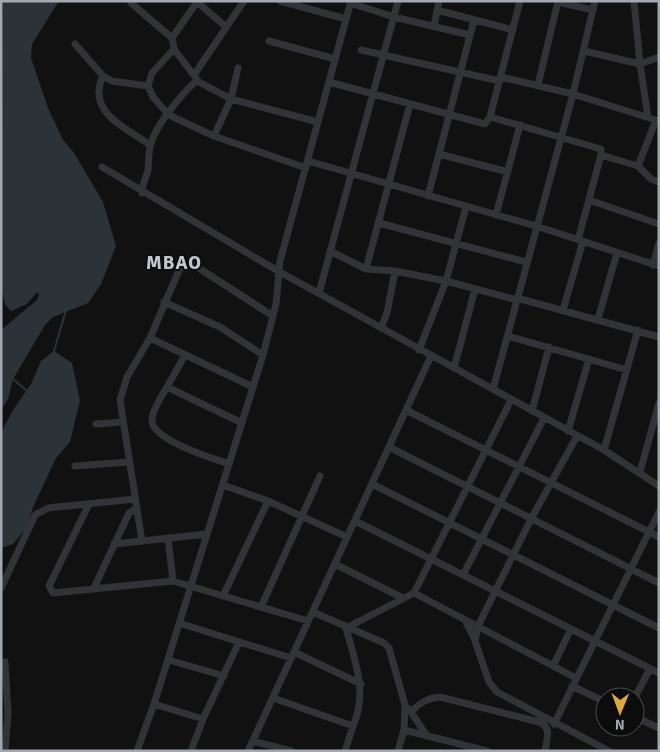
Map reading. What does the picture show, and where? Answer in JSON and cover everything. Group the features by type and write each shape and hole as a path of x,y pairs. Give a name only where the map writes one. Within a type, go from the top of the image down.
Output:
{"street":[{"path":"194,75 225,26 244,1"},
{"path":"280,1 296,3 346,19"},
{"path":"319,293 398,1"},
{"path":"434,26 439,1"},
{"path":"329,82 482,124 488,122 520,1"},
{"path":"538,86 558,1 593,10"},
{"path":"493,389 573,94 596,1"},
{"path":"634,1 640,64 648,118"},
{"path":"172,38 197,2 225,26"},
{"path":"137,751 169,660 190,586 263,355 273,316 278,272 350,2 394,17 470,35"},
{"path":"130,3 172,38 174,49 199,82 231,98 318,122"},
{"path":"437,10 513,30"},
{"path":"428,196 474,20"},
{"path":"269,41 335,59"},
{"path":"75,44 103,76 112,81 148,86"},
{"path":"174,49 152,73 148,86 153,97 168,114 214,136 307,164 351,174 536,226 656,266 659,243"},
{"path":"361,50 461,73 573,94 658,120 638,166"},
{"path":"584,51 640,64 659,57"},
{"path":"214,136 231,98 238,68"},
{"path":"103,76 97,89 98,101 103,110 150,145"},
{"path":"142,192 143,180 147,175 150,160 150,145 157,129 192,84 199,82"},
{"path":"366,269 390,186 410,104"},
{"path":"490,117 600,149 601,155 563,310"},
{"path":"496,215 520,125"},
{"path":"439,154 508,172"},
{"path":"601,155 638,166 650,178 659,182"},
{"path":"102,167 278,272 604,450 659,486"},
{"path":"589,200 659,224"},
{"path":"419,350 446,281 466,207"},
{"path":"379,223 526,262"},
{"path":"330,251 366,269 395,271 446,281 598,319 659,337"},
{"path":"598,319 617,253"},
{"path":"142,541 120,400 124,387 150,338 180,268 194,265 273,316"},
{"path":"381,328 387,313 395,271"},
{"path":"454,368 475,289"},
{"path":"164,302 220,327 263,355"},
{"path":"604,450 638,330"},
{"path":"508,336 626,370"},
{"path":"150,338 253,387"},
{"path":"532,411 548,347"},
{"path":"185,355 152,419 154,428 168,440 229,464"},
{"path":"248,751 431,356"},
{"path":"568,431 588,359"},
{"path":"167,387 242,423"},
{"path":"346,628 414,593 511,400"},
{"path":"640,472 656,428 659,403"},
{"path":"406,410 659,537"},
{"path":"463,575 544,418"},
{"path":"96,424 123,422"},
{"path":"475,641 478,626 494,591 550,483 577,436"},
{"path":"389,447 659,583"},
{"path":"75,466 129,462"},
{"path":"260,607 320,476"},
{"path":"372,484 659,628"},
{"path":"223,486 268,501 347,537"},
{"path":"1,588 35,515 39,512 48,508 136,499"},
{"path":"223,596 268,501"},
{"path":"89,504 49,586 52,593 173,581 308,621"},
{"path":"94,588 130,511 137,508"},
{"path":"554,724 659,512"},
{"path":"355,521 659,673"},
{"path":"114,544 207,534"},
{"path":"168,538 173,581"},
{"path":"335,564 403,598"},
{"path":"414,593 576,678"},
{"path":"312,612 384,643 389,648 405,705 404,730 398,751"},
{"path":"465,620 475,641 492,688 554,724 609,751"},
{"path":"179,624 239,642 293,655 361,684"},
{"path":"345,751 359,711 361,684 346,628"},
{"path":"553,666 571,629"},
{"path":"191,751 203,719 239,642"},
{"path":"169,660 224,676"},
{"path":"4,662 8,713 5,751"},
{"path":"640,687 650,669"},
{"path":"572,686 595,697"},
{"path":"412,711 421,702 440,697 539,722 545,724 548,730 545,751"},
{"path":"273,698 353,726"},
{"path":"154,704 203,719"},
{"path":"405,705 412,711 427,736"},
{"path":"645,722 659,728"},
{"path":"404,730 487,751"},
{"path":"253,742 291,751"}],"shaded area":[{"path":"3,1 59,1 32,44 31,58 48,108 63,140 74,153 103,202 116,246 101,284 88,303 53,317 45,325 13,379 8,399 1,410 1,330 37,300 39,295 37,292 27,304 11,311 5,304 1,288"},
{"path":"54,351 72,363 80,400 70,442 56,458 33,507 27,527 13,544 1,548 1,433 13,410 31,384 41,361"}],"waterway":[{"path":"54,351 66,310"},
{"path":"13,379 27,391"}],"district":[{"name":"MBAO","path":"174,263"}]}
